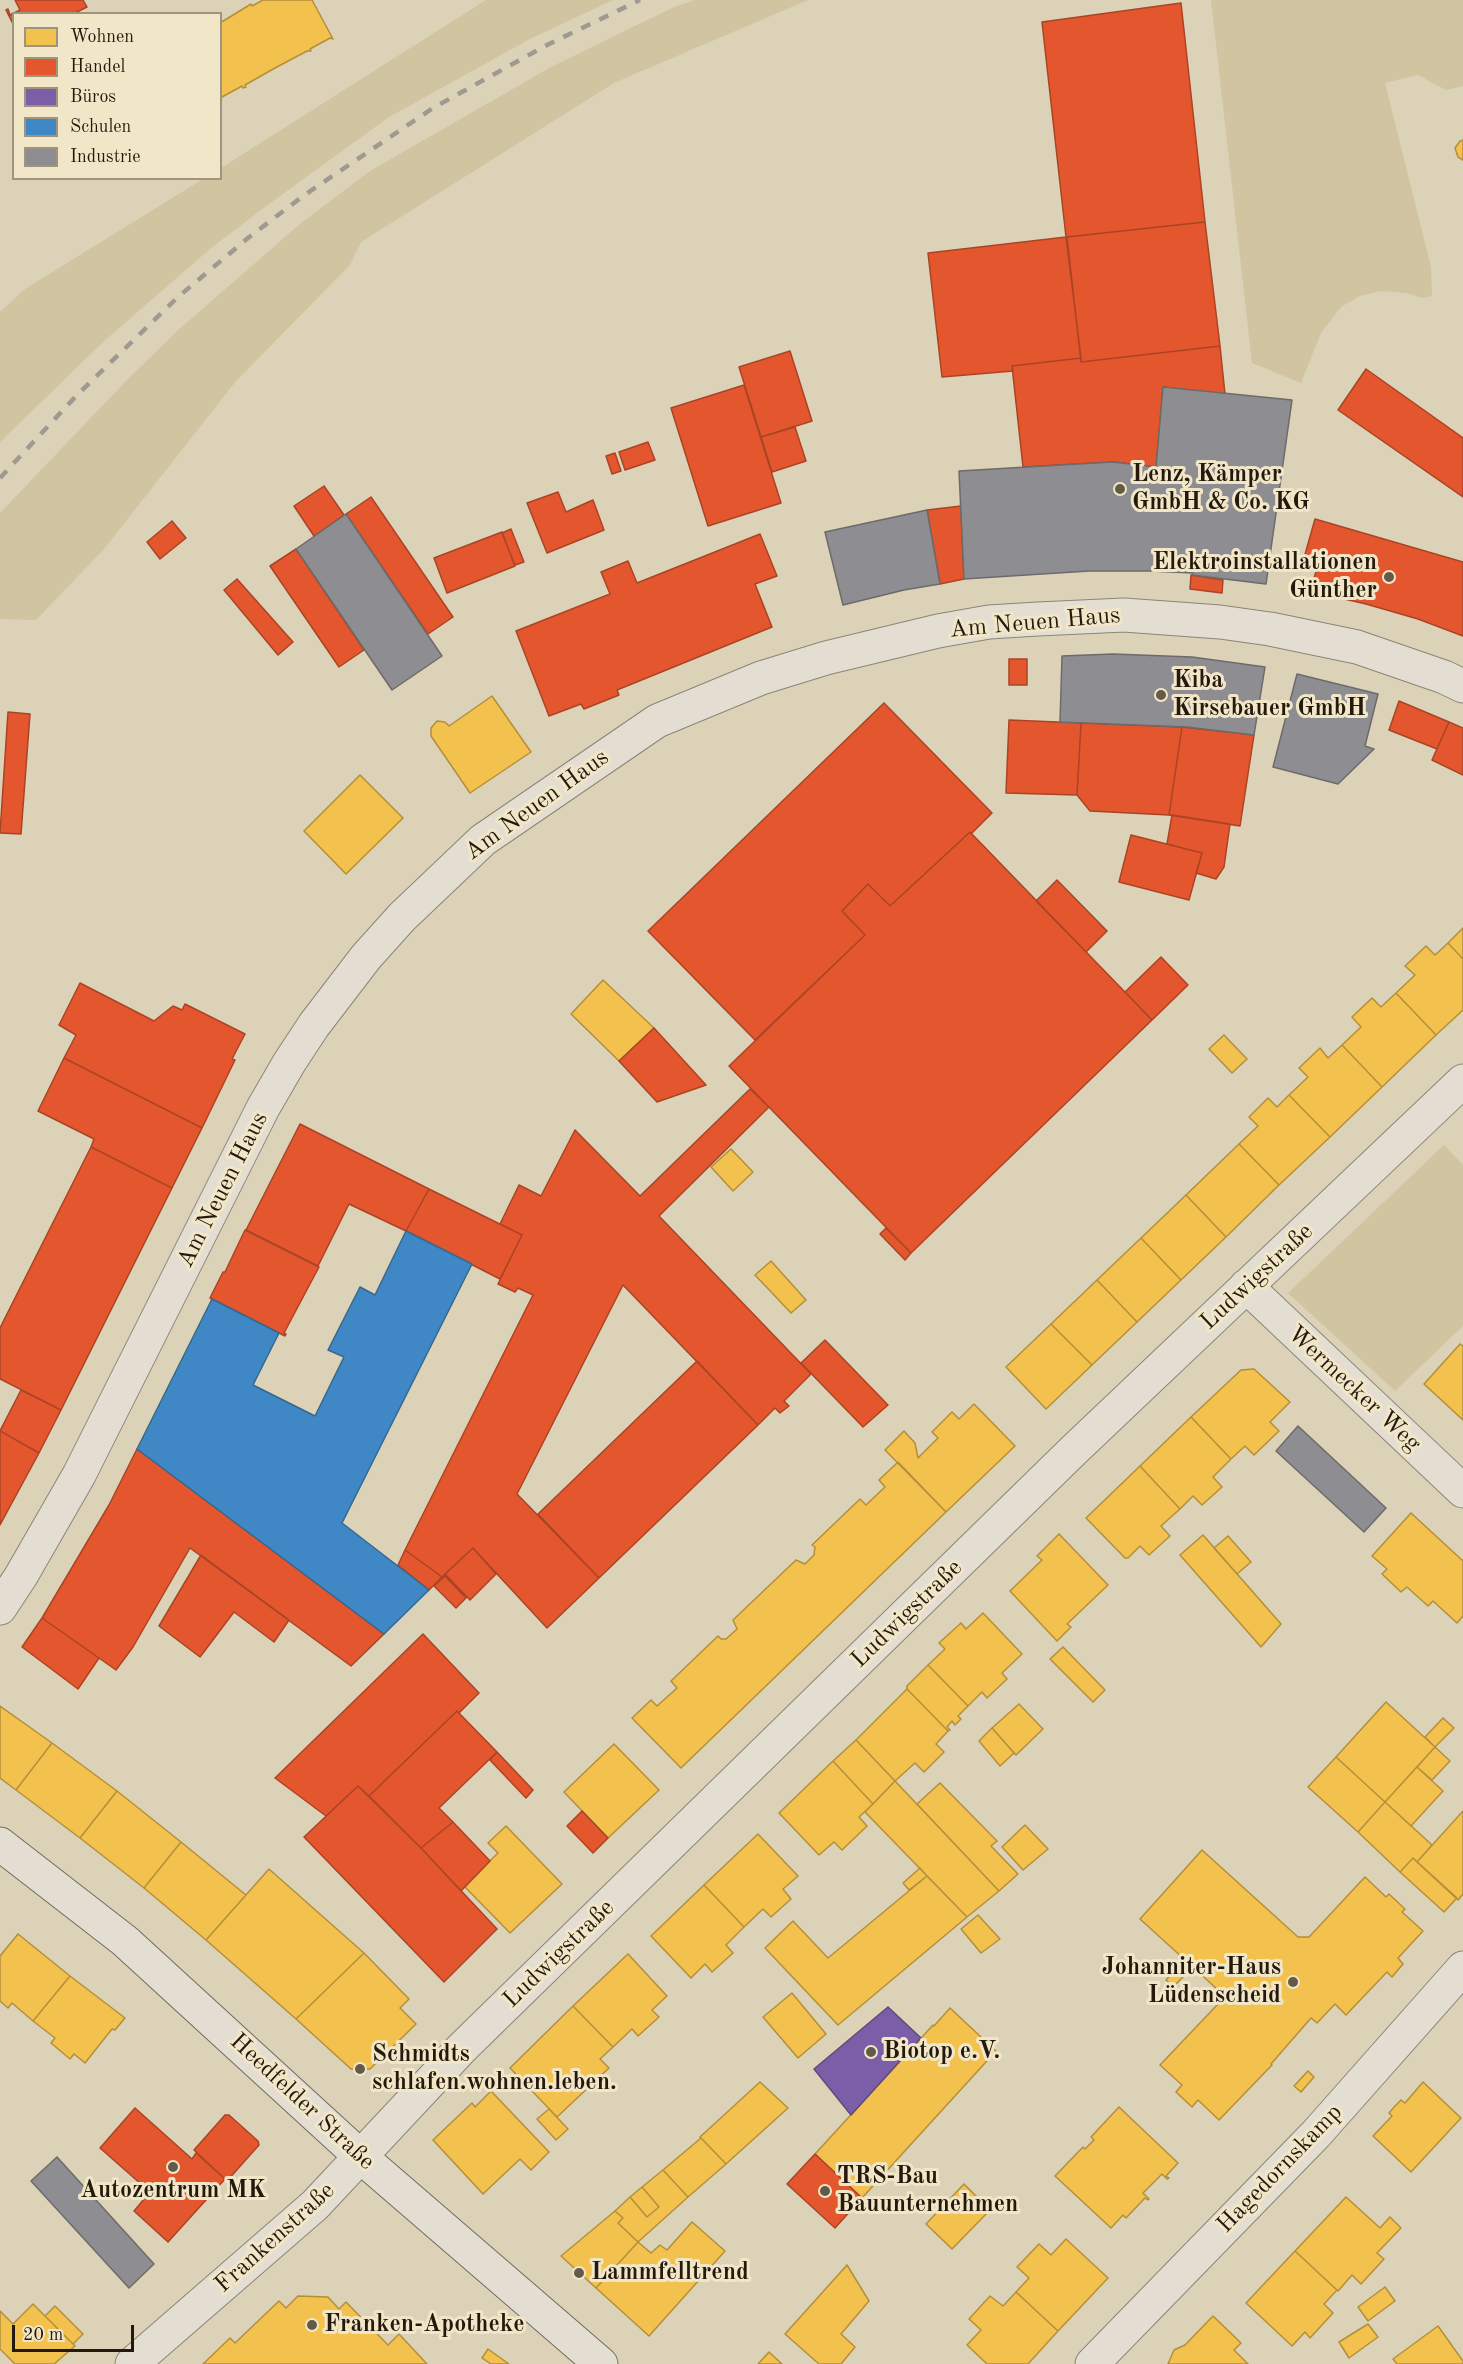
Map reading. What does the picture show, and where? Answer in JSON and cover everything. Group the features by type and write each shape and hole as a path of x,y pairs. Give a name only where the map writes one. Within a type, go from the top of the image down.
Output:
{"street":[{"name":"Am Neuen Haus","path":"0,1608 79,1475 263,1108 314,1025 366,957 402,917 483,840 657,721 761,678 826,658 938,631 989,622 1092,616 1124,615 1220,622 1270,629 1357,647 1444,677 1463,686"},
{"name":"Ludwigstraße","path":"361,2157 462,2048 1066,1459 1463,1081"},
{"name":"Wermecker Weg","path":"1246,1286 1463,1491"},
{"name":"Heedfelder Straße","path":"0,1844 125,1941 361,2157 601,2364"},
{"name":"Hagedornskamp","path":"1092,2364 1316,2134 1463,1968"},
{"name":"Frankenstraße","path":"132,2364 291,2228 361,2157"}],"shaded area":[{"path":"486,0 613,0 530,39 389,117 211,248 102,343 0,442 0,312 25,289 201,180 222,180 222,167"},
{"path":"695,0 808,0 614,83 361,242 350,265 236,381 104,549 36,620 0,619 0,513 176,332 300,224 370,171 551,67 674,7"},
{"path":"1211,0 1463,0 1463,86 1446,90 1418,75 1385,83 1431,267 1432,296 1423,298 1406,293 1380,291 1360,296 1341,307 1321,333 1301,383 1252,363"},
{"path":"1444,1145 1463,1165 1463,1326 1395,1391 1288,1293"}],"building: Wohnen":[{"path":"263,0 312,0 333,39 330,38 310,49 311,51 307,51 245,85 246,87 242,86 222,97 222,22 251,4 252,6"},
{"path":"1463,140 1463,160 1458,157 1455,148"},
{"path":"492,696 531,752 470,793 431,736 431,728 437,721 445,722 449,726"},
{"path":"360,775 403,818 346,874 304,831"},
{"path":"1463,928 1463,959 1448,943"},
{"path":"1448,943 1463,959 1463,1010 1436,1035 1396,993 1415,975 1405,966 1426,946 1435,955"},
{"path":"603,980 654,1028 619,1061 571,1014"},
{"path":"1396,993 1436,1035 1382,1087 1342,1045 1361,1027 1352,1017 1372,998 1381,1007"},
{"path":"1224,1035 1247,1059 1232,1073 1209,1049"},
{"path":"1342,1045 1382,1087 1330,1137 1289,1095 1308,1077 1299,1068 1320,1048 1328,1058"},
{"path":"1289,1095 1330,1137 1279,1185 1239,1144 1258,1126 1249,1117 1268,1098 1277,1107"},
{"path":"1239,1144 1279,1185 1226,1237 1186,1195"},
{"path":"731,1149 753,1172 733,1191 711,1167"},
{"path":"1186,1195 1226,1237 1181,1280 1141,1238"},
{"path":"1141,1238 1181,1280 1137,1322 1097,1280"},
{"path":"771,1261 806,1300 791,1313 755,1275"},
{"path":"1097,1280 1137,1322 1092,1365 1051,1324"},
{"path":"1051,1324 1092,1365 1046,1409 1006,1367"},
{"path":"1460,1344 1463,1346 1463,1420 1424,1384"},
{"path":"1254,1369 1290,1402 1270,1422 1279,1431 1254,1455 1245,1446 1231,1459 1191,1417 1241,1370"},
{"path":"974,1404 1015,1446 946,1512 885,1450 904,1431 915,1443 918,1458 938,1438 932,1432 952,1412 959,1419"},
{"path":"1191,1417 1231,1459 1213,1477 1222,1487 1202,1505 1193,1496 1180,1509 1140,1466"},
{"path":"898,1462 946,1512 681,1768 632,1718 651,1700 657,1706 677,1688 671,1681 718,1636 726,1639 737,1629 733,1620 796,1560 805,1564 814,1555 815,1547 812,1545 860,1499 866,1505 885,1487 879,1480"},
{"path":"1140,1466 1180,1509 1161,1526 1170,1536 1149,1555 1140,1546 1128,1558 1125,1558 1086,1518"},
{"path":"1411,1513 1463,1561 1463,1616 1457,1623 1433,1601 1428,1606 1407,1587 1401,1592 1382,1574 1387,1569 1372,1556"},
{"path":"1059,1534 1108,1585 1067,1624 1071,1627 1057,1641 1010,1591 1042,1560 1037,1556"},
{"path":"1203,1535 1281,1624 1261,1647 1180,1555"},
{"path":"1228,1536 1251,1562 1237,1574 1214,1548"},
{"path":"983,1613 1022,1654 1002,1673 1007,1679 987,1698 982,1692 968,1706 928,1665 945,1649 939,1643 961,1623 966,1629"},
{"path":"1063,1647 1105,1690 1093,1702 1050,1659"},
{"path":"928,1665 968,1706 958,1716 961,1719 955,1725 952,1721 947,1727 950,1730 948,1731 907,1689 907,1686"},
{"path":"907,1689 948,1731 936,1744 944,1752 924,1772 915,1763 895,1781 856,1740"},
{"path":"1386,1702 1435,1747 1385,1802 1336,1757"},
{"path":"1019,1704 1043,1729 1016,1755 992,1728"},
{"path":"0,1706 52,1743 16,1790 0,1778"},
{"path":"1443,1718 1454,1728 1435,1747 1425,1737"},
{"path":"992,1728 1014,1753 1000,1766 979,1741"},
{"path":"856,1740 895,1781 873,1804 833,1761"},
{"path":"52,1743 117,1791 80,1838 16,1790"},
{"path":"614,1744 659,1790 608,1838 564,1792"},
{"path":"1435,1747 1450,1761 1432,1780 1417,1767"},
{"path":"1336,1757 1385,1802 1358,1832 1308,1787"},
{"path":"833,1761 873,1804 859,1817 867,1826 842,1850 834,1842 819,1855 779,1813"},
{"path":"1417,1767 1443,1791 1411,1826 1385,1802"},
{"path":"895,1781 999,1891 967,1917 865,1812"},
{"path":"940,1783 997,1841 991,1846 1018,1874 999,1891 917,1804"},
{"path":"117,1791 181,1842 144,1888 80,1838"},
{"path":"1385,1802 1432,1845 1417,1862 1413,1858 1400,1872 1358,1832"},
{"path":"1463,1811 1463,1894 1458,1900 1417,1862"},
{"path":"1025,1825 1048,1849 1023,1870 1002,1847"},
{"path":"506,1826 562,1884 510,1933 464,1886 498,1853 488,1843"},
{"path":"758,1834 798,1876 783,1889 791,1899 771,1917 763,1909 744,1927 704,1885"},
{"path":"181,1842 246,1895 206,1940 144,1888"},
{"name":"Johanniter-Haus Lüdenscheid","path":"1202,1850 1298,1937 1309,1937 1365,1877 1386,1897 1389,1894 1405,1909 1402,1912 1423,1931 1398,1958 1403,1964 1392,1977 1387,1972 1346,2015 1335,2004 1317,2023 1311,2018 1272,2065 1219,2120 1198,2100 1192,2107 1176,2092 1182,2085 1160,2065 1218,2004 1218,1990 1140,1919"},
{"path":"1413,1858 1457,1898 1444,1912 1400,1872"},
{"path":"920,1868 927,1876 909,1890 903,1883"},
{"path":"269,1869 364,1953 296,2019 206,1940"},
{"path":"927,1876 967,1917 838,2025 765,1948 793,1921 828,1958"},
{"path":"704,1885 744,1927 726,1945 733,1953 712,1972 705,1964 691,1978 651,1936"},
{"path":"978,1915 1000,1939 981,1953 961,1929"},
{"path":"18,1934 70,1976 33,2021 12,2003 8,2008 0,2001 0,1956"},
{"path":"364,1953 409,1999 400,2008 416,2024 370,2069 351,2069 296,2019"},
{"path":"628,1954 667,1996 652,2010 659,2017 638,2036 632,2029 613,2047 573,2006"},
{"path":"1175,1970 1183,1977 1173,1987 1166,1980"},
{"path":"70,1976 125,2018 115,2030 112,2029 85,2063 74,2054 70,2059 51,2043 55,2038 33,2021"},
{"path":"792,1993 826,2034 798,2058 763,2017"},
{"path":"573,2006 613,2047 600,2059 609,2068 557,2117 510,2068"},
{"path":"950,2008 996,2051 862,2198 815,2154"},
{"path":"1308,2071 1314,2077 1301,2092 1294,2086"},
{"path":"760,2082 788,2108 726,2164 700,2137"},
{"path":"1423,2082 1461,2118 1411,2172 1373,2136 1392,2116 1389,2113 1395,2106 1401,2100 1405,2103"},
{"path":"491,2091 549,2152 531,2170 520,2159 483,2194 433,2140 472,2103 475,2107"},
{"path":"1119,2107 1178,2163 1166,2176 1169,2178 1167,2179 1162,2174 1143,2193 1148,2200 1145,2198 1126,2218 1123,2215 1111,2228 1055,2176 1083,2147 1085,2149 1094,2140 1091,2137"},
{"path":"549,2109 568,2129 556,2140 537,2119"},
{"path":"701,2138 726,2164 688,2197 663,2170"},
{"path":"663,2170 688,2197 638,2242 618,2223 623,2218 615,2211 630,2197 647,2217 659,2207 642,2187"},
{"path":"964,2184 990,2210 952,2249 926,2224"},
{"path":"642,2187 659,2207 647,2217 630,2197"},
{"path":"1346,2197 1380,2228 1390,2217 1401,2228 1377,2253 1384,2259 1361,2284 1352,2275 1338,2291 1295,2251"},
{"path":"615,2211 623,2218 618,2223 638,2242 596,2288 561,2256"},
{"path":"692,2222 725,2251 649,2336 596,2288 638,2242 651,2253 660,2245 667,2250"},
{"path":"1066,2239 1108,2278 1058,2331 1016,2292 1029,2278 1017,2267 1039,2244 1051,2255"},
{"path":"1295,2251 1337,2290 1324,2304 1333,2313 1310,2338 1305,2332 1292,2346 1246,2303"},
{"path":"847,2265 869,2301 841,2334 855,2347 841,2364 819,2364 785,2334"},
{"path":"1385,2287 1395,2301 1368,2321 1358,2307"},
{"path":"1016,2292 1058,2331 1028,2364 987,2364 967,2345 981,2330 969,2319 990,2296 1003,2306"},
{"path":"298,2296 328,2297 339,2309 346,2302 388,2345 399,2334 427,2364 203,2364 230,2338 235,2343 279,2301 286,2308"},
{"path":"33,2304 75,2346 54,2364 15,2364 0,2349 0,2311 13,2324"},
{"path":"55,2306 83,2334 73,2344 45,2316"},
{"path":"1213,2316 1241,2343 1234,2350 1248,2364 1168,2364 1174,2350 1185,2345"},
{"path":"1368,2324 1378,2337 1349,2358 1339,2342"},
{"path":"1438,2326 1463,2364 1397,2364 1393,2359"},
{"path":"488,2349 509,2364 491,2364 482,2358"},
{"path":"769,2352 782,2364 758,2364"}],"building: Handel":[{"path":"15,0 83,0 87,7 77,12 16,12 20,10"},
{"path":"1181,3 1205,222 1066,237 1042,22"},
{"path":"8,9 10,15 12,14 12,22 6,10"},
{"path":"1205,222 1220,346 1081,362 1067,237"},
{"path":"1066,237 1081,358 1012,366 1013,371 942,377 928,253"},
{"path":"1220,346 1225,394 1163,387 1156,467 1113,462 1023,467 1012,366 1081,358 1081,362"},
{"path":"790,351 812,421 761,437 739,367"},
{"path":"1366,369 1463,438 1463,497 1338,410"},
{"path":"744,385 781,503 708,526 671,408"},
{"path":"795,427 806,461 772,472 761,437"},
{"path":"648,442 655,460 625,470 619,452"},
{"path":"615,453 621,471 612,474 606,456"},
{"path":"324,486 344,515 314,536 294,506"},
{"path":"558,492 566,512 593,500 604,530 547,553 527,503"},
{"path":"371,497 453,617 428,634 346,514"},
{"path":"961,506 964,579 940,584 927,510"},
{"name":"Elektroinstallationen Günther","path":"1315,519 1463,562 1463,636 1418,619 1310,591 1319,562 1304,558"},
{"path":"172,521 186,538 160,559 147,542"},
{"path":"511,529 524,562 515,565 502,533"},
{"path":"502,532 515,566 447,593 434,558"},
{"path":"760,534 777,576 755,584 772,627 617,690 619,695 584,709 581,704 549,716 516,631 610,594 601,572 628,561 637,583"},
{"path":"296,549 364,650 339,667 270,566"},
{"path":"1191,575 1223,580 1222,593 1190,589"},
{"path":"237,579 293,642 278,655 224,590"},
{"path":"1009,659 1027,659 1027,685 1009,685"},
{"path":"1399,701 1449,722 1437,749 1389,730"},
{"path":"884,703 992,813 890,906 868,884 842,911 865,935 755,1040 648,931"},
{"path":"8,712 30,714 21,834 0,833"},
{"path":"1009,720 1081,723 1077,795 1006,793"},
{"path":"1449,722 1463,728 1463,775 1432,760"},
{"path":"1081,723 1182,727 1169,815 1090,811 1077,795"},
{"path":"1182,727 1254,735 1240,826 1169,815"},
{"path":"1172,815 1230,824 1224,867 1216,879 1196,873 1202,853 1167,844"},
{"path":"970,832 1152,1020 911,1253 729,1066 865,935 842,911 868,884 890,906"},
{"path":"1131,835 1202,853 1189,900 1119,882"},
{"path":"1057,880 1107,931 1086,952 1036,901"},
{"path":"1161,957 1188,985 1152,1020 1125,992"},
{"path":"80,983 154,1021 173,1006 182,1010 185,1004 245,1034 202,1128 64,1058 76,1035 59,1025"},
{"path":"654,1028 706,1085 657,1102 619,1061"},
{"path":"64,1058 202,1128 172,1188 91,1147 94,1139 38,1111"},
{"path":"750,1089 769,1107 659,1216 811,1374 784,1401 789,1406 780,1413 775,1408 758,1425 623,1285 517,1494 599,1578 547,1628 473,1548 442,1577 405,1550 533,1295 518,1288 515,1292 498,1284 522,1235 500,1224 519,1185 541,1196 575,1130 640,1196"},
{"path":"300,1124 429,1189 406,1231 349,1204 318,1266 246,1230"},
{"path":"91,1147 172,1188 61,1410 0,1379 0,1328"},
{"path":"429,1189 522,1235 500,1279 406,1231"},
{"path":"886,1228 911,1253 905,1260 880,1234"},
{"path":"245,1230 319,1267 284,1333 285,1336 210,1298"},
{"path":"825,1340 888,1405 863,1427 801,1363"},
{"path":"697,1361 758,1425 599,1578 538,1514"},
{"path":"21,1390 61,1410 39,1453 0,1431"},
{"path":"0,1431 39,1453 0,1525"},
{"path":"137,1449 384,1634 351,1666 190,1548 133,1647 116,1670 42,1618 109,1505"},
{"path":"473,1548 496,1574 470,1600 445,1574"},
{"path":"405,1550 442,1577 429,1590 398,1565"},
{"path":"201,1555 289,1620 274,1642 234,1612 200,1657 159,1626"},
{"path":"445,1576 466,1598 456,1608 434,1586"},
{"path":"42,1618 99,1658 78,1689 22,1647"},
{"path":"423,1634 479,1693 459,1713 457,1711 369,1796 358,1786 326,1816 275,1778"},
{"path":"457,1711 497,1752 439,1808 453,1822 421,1848 369,1796"},
{"path":"497,1752 533,1790 526,1798 490,1760"},
{"path":"358,1786 421,1848 497,1929 444,1982 304,1837"},
{"path":"582,1811 608,1838 593,1853 567,1826"},
{"path":"453,1822 490,1861 461,1891 421,1848"},
{"path":"135,2108 192,2159 196,2153 225,2179 168,2242 134,2211 150,2192 100,2148"},
{"path":"225,2115 229,2115 258,2141 259,2145 227,2181 194,2150"},
{"name":"TRS-Bau Bauunternehmen","path":"815,2154 862,2198 835,2228 787,2184"}],"building: Büros":[{"name":"Biotop e.V.","path":"888,2007 921,2038 851,2115 814,2069"}],"building: Schulen":[{"path":"406,1231 472,1264 342,1523 429,1590 384,1634 137,1449 212,1299 279,1333 253,1385 315,1416 344,1357 328,1350 360,1287 375,1295"}],"building: Industrie":[{"name":"Lenz, Kämper GmbH & Co. KG","path":"1163,387 1292,400 1266,584 1192,575 1193,573 1149,571 1089,571 964,579 959,471 1113,462 1156,467"},
{"path":"927,510 940,584 843,605 825,532"},
{"path":"346,514 442,656 392,690 296,549"},
{"name":"Kiba Kirsebauer GmbH","path":"1113,654 1192,657 1265,667 1254,735 1187,727 1060,722 1062,656"},
{"path":"1297,674 1378,694 1365,746 1374,749 1338,784 1273,767"},
{"path":"1298,1426 1386,1508 1364,1532 1276,1451"},
{"path":"57,2157 154,2264 129,2288 31,2181"}],"railway":[{"path":"0,478 77,395 178,297 248,238 303,196 433,108 547,45 640,0"}],"place":[{"name":"Lenz, Kämper GmbH & Co. KG","path":"1120,489"},
{"name":"Elektroinstallationen Günther","path":"1389,577"},
{"name":"Kiba Kirsebauer GmbH","path":"1161,695"},
{"name":"Johanniter-Haus Lüdenscheid","path":"1293,1982"},
{"name":"Biotop e.V.","path":"871,2052"},
{"name":"Schmidts schlafen.wohnen.leben.","path":"360,2069"},
{"name":"Autozentrum MK","path":"173,2167"},
{"name":"TRS-Bau Bauunternehmen","path":"825,2191"},
{"name":"Lammfelltrend","path":"579,2273"},
{"name":"Franken-Apotheke","path":"312,2325"}]}
